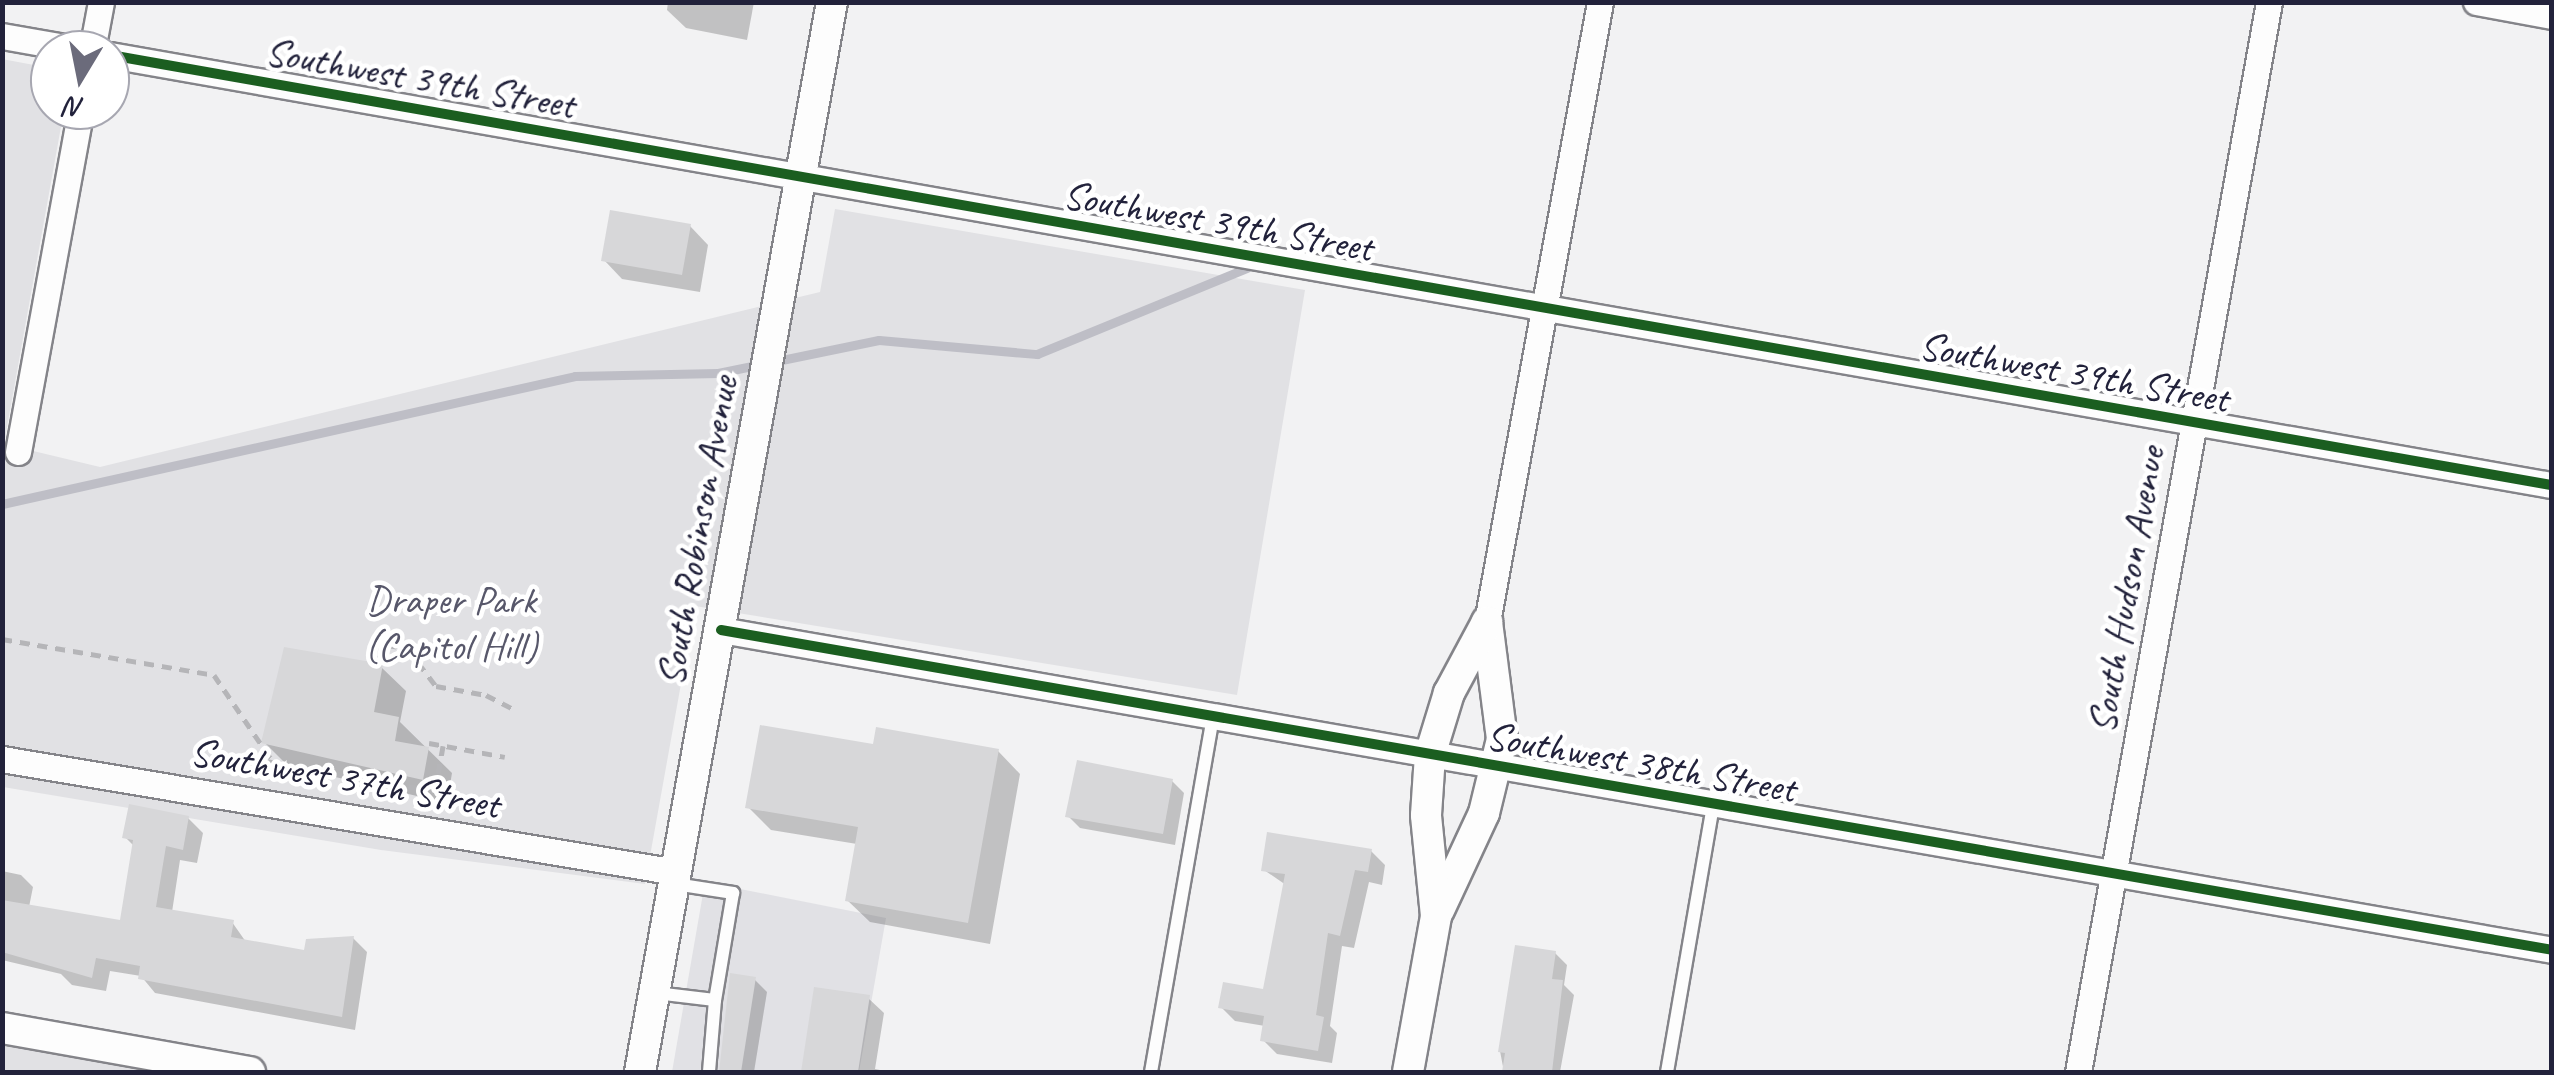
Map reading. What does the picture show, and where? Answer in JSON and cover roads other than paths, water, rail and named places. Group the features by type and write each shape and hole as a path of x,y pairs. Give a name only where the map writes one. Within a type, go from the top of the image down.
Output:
{"street":[{"path":"96,30 101,2"},
{"name":"South Robinson Avenue","path":"640,1072 832,2"},
{"path":"1436,916 1426,815 1430,755 1449,693 1488,622 1600,2"},
{"name":"South Hudson Avenue","path":"2078,1072 2268,2"},
{"path":"2476,2 2552,16"},
{"path":"2,36 30,41"},
{"name":"Southwest 39th Street","path":"130,58 802,175 1543,311 2552,485"},
{"path":"18,452 77,130"},
{"path":"1408,1072 1436,916 1484,813 1496,767 1504,720 1488,622"},
{"name":"Southwest 38th Street","path":"720,630 2552,950"},
{"name":"Southwest 37th Street","path":"2,758 674,878"},
{"path":"2,1028 250,1072"}],"lane":[{"path":"1151,1072 1213,716"},
{"path":"1666,1072 1713,805"},
{"path":"674,878 733,893 715,1000 709,1072"},
{"path":"654,992 715,1000"}],"waterway":[{"path":"2,504 575,376 718,373 879,340 1037,354 1247,268"}],"park label":[{"name":"Draper Park (Capitol Hill)","path":"451,623"}]}
